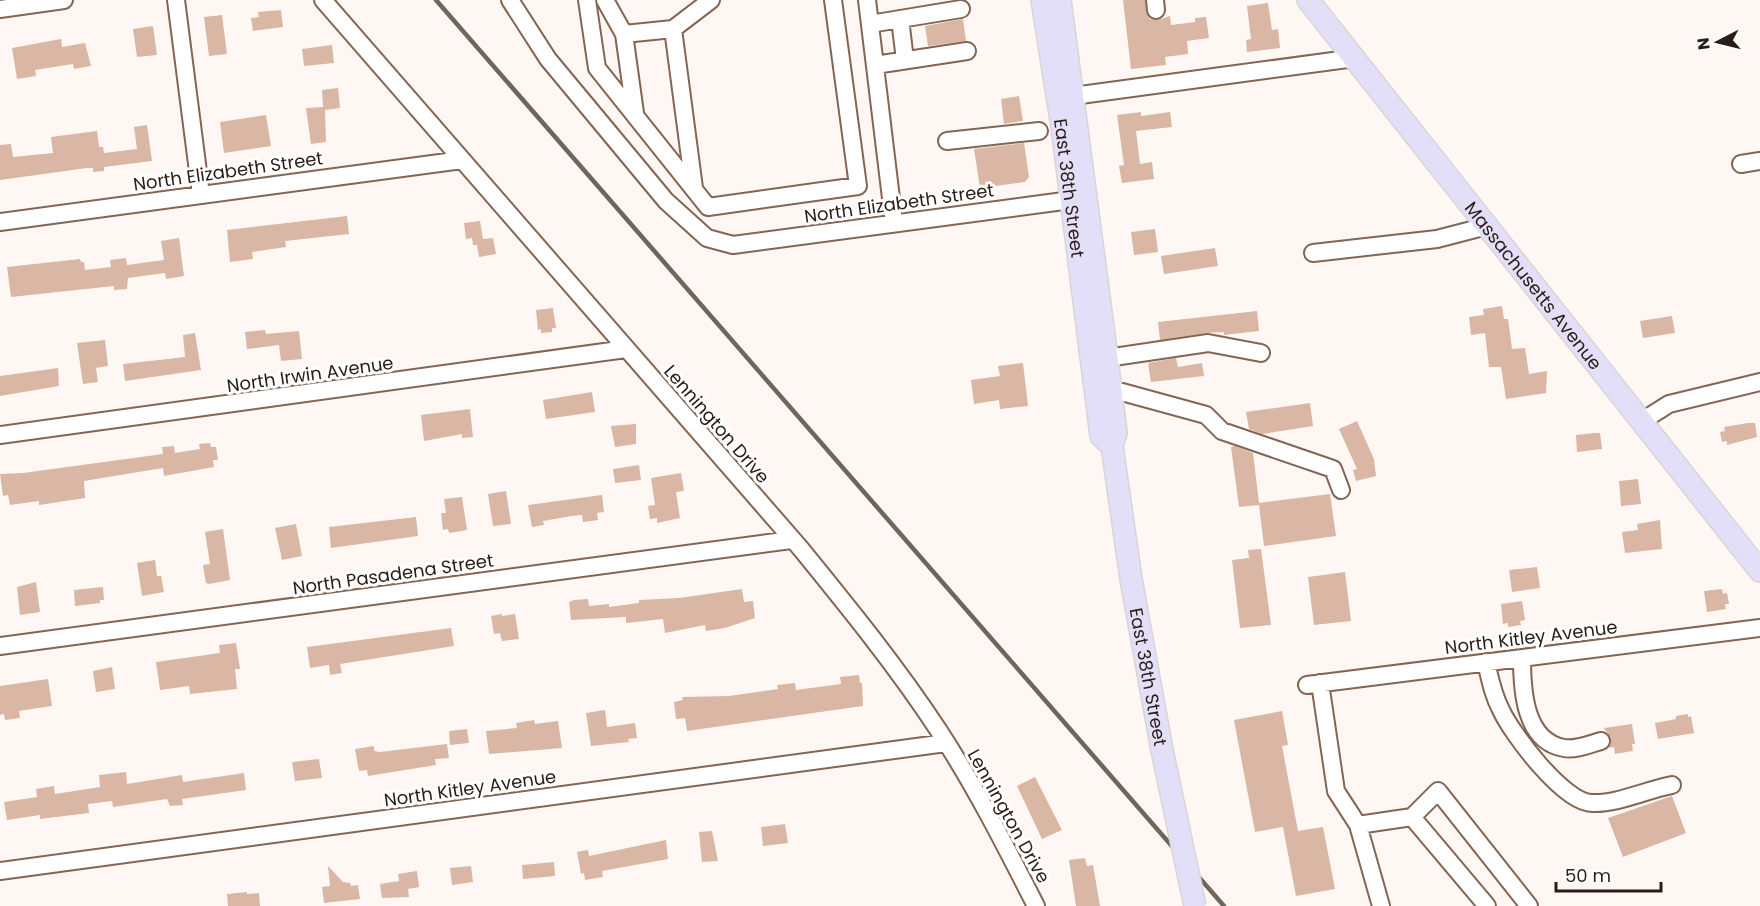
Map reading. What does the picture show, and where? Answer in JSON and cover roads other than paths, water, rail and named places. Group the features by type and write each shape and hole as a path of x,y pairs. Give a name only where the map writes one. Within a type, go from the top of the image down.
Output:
{"main road":[{"name":"East 38th Street","path":"1042,0 1071,200 1101,436 1112,446"},
{"name":"East 38th Street","path":"1060,0 1112,394 1116,433 1112,446 1131,579 1162,750 1195,906"},
{"name":"Massachusetts Avenue","path":"1308,0 1760,571"}],"street":[{"path":"0,9 63,0"},
{"path":"176,0 201,195"},
{"name":"Lennington Drive","path":"323,0 791,540 871,636 946,743 1036,906"},
{"name":"North Elizabeth Street","path":"510,0 548,59 666,201 707,238 733,245 1071,200"},
{"path":"587,0 597,68 708,207 858,186 833,0"},
{"path":"605,0 624,34 635,115"},
{"path":"624,34 673,29 711,0"},
{"path":"867,0 894,223"},
{"path":"870,24 961,9"},
{"path":"900,19 905,60"},
{"path":"673,29 694,188"},
{"path":"875,65 967,51"},
{"path":"1073,96 1355,58"},
{"path":"947,141 1040,131"},
{"name":"North Elizabeth Street","path":"0,222 462,160"},
{"path":"1741,164 1760,161"},
{"path":"1313,254 1437,239 1487,226"},
{"path":"1107,358 1208,343 1261,353"},
{"name":"North Irwin Avenue","path":"0,435 626,349"},
{"path":"1642,420 1669,404 1760,382"},
{"path":"1112,394 1122,392 1206,415 1222,431 1333,469 1341,490"},
{"name":"North Pasadena Street","path":"0,646 791,540"},
{"name":"North Kitley Avenue","path":"1358,825 1336,791 1313,684 1760,628"},
{"path":"1522,658 1525,706 1531,722 1544,738 1563,748 1601,741"},
{"path":"1486,662 1491,686 1501,711 1517,736 1535,761 1574,797 1590,804 1672,785"},
{"name":"North Kitley Avenue","path":"0,871 946,743"},
{"path":"1381,906 1358,825 1412,817 1438,791 1529,906"},
{"path":"1412,817 1486,906"}],"railway":[{"path":"436,0 1224,906"}]}
